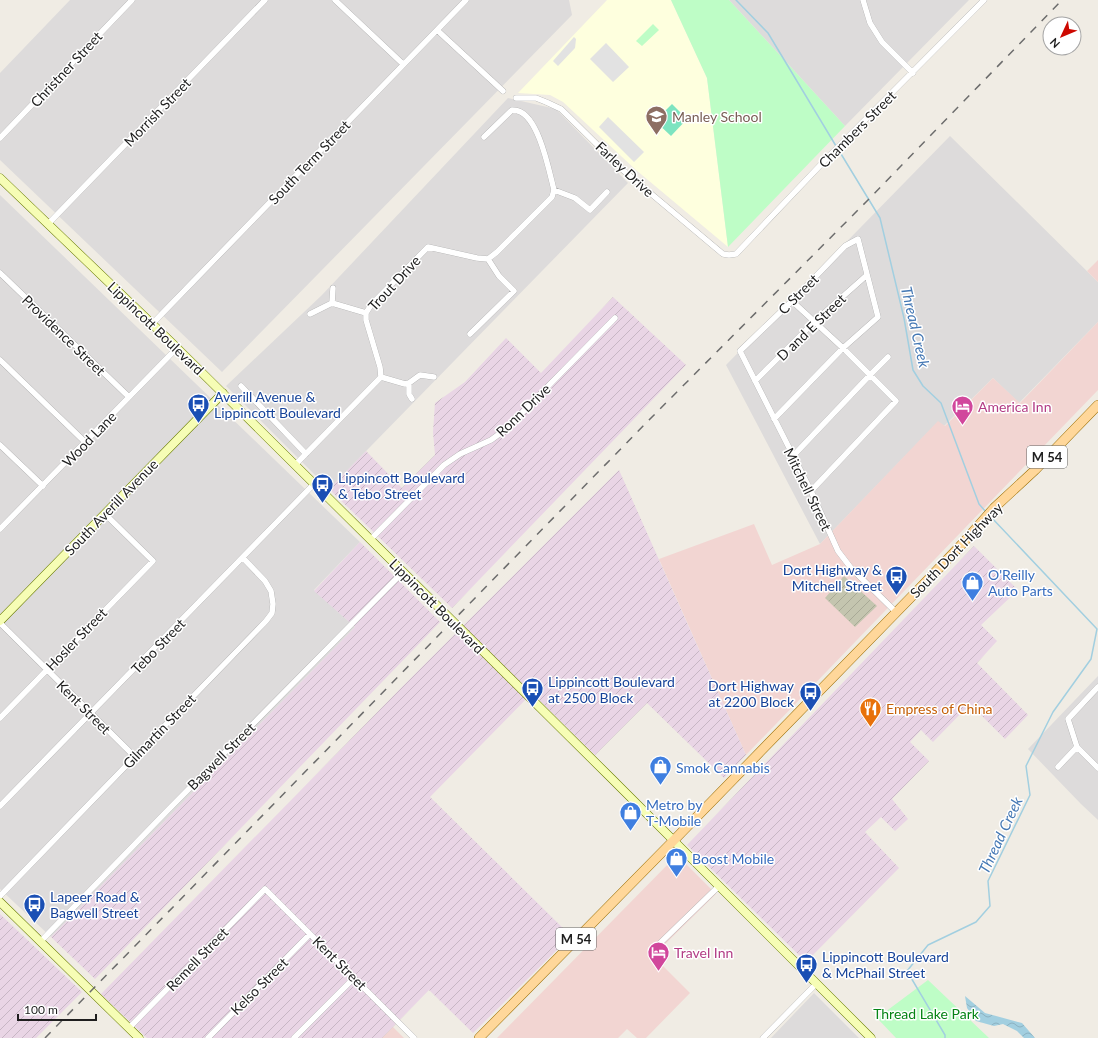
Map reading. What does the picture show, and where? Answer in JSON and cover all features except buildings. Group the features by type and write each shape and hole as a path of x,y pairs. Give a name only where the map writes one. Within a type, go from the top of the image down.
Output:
{"main road":[{"name":"South Dort Highway","path":"479,1038 674,841 963,543 994,508 1035,470 1098,405"}],"street":[{"name":"Christner Street","path":"0,138 132,0"},
{"name":"Morrish Street","path":"48,224 265,0"},
{"path":"336,0 402,64"},
{"name":"South Term Street","path":"152,324 402,64 466,0"},
{"path":"863,0 870,23 878,36 913,72"},
{"name":"Chambers Street","path":"729,255 736,254 830,156 984,0"},
{"path":"437,30 503,91"},
{"name":"Farley Drive","path":"516,98 536,98 561,109 624,171 723,254 729,255"},
{"path":"470,334 514,291 499,276 488,258 497,252 552,196 554,190 542,145 535,126 519,111 512,110 484,137"},
{"name":"Lippincott Boulevard","path":"0,179 223,393 869,1037"},
{"path":"554,190 576,198 590,210 607,192"},
{"name":"C Street","path":"740,351 792,301 845,246 858,239 867,274"},
{"name":"Trout Drive","path":"381,377 380,367 366,320 366,312 371,305 428,247 477,258 488,258"},
{"name":"Providence Street","path":"0,273 129,397"},
{"path":"774,419 842,348 878,318 867,274"},
{"name":"D and E Street","path":"755,381 814,322 867,274"},
{"path":"332,303 333,288"},
{"path":"792,301 896,401 811,491"},
{"path":"310,314 332,303 366,312"},
{"name":"Ronn Drive","path":"370,540 444,465 460,454 491,440 506,429 616,318"},
{"name":"Wood Lane","path":"0,529 177,348"},
{"name":"Mitchell Street","path":"740,351 811,491 838,551 851,568 896,612"},
{"path":"793,456 888,358"},
{"path":"0,360 85,442"},
{"path":"295,465 381,377 407,383 420,375 434,377"},
{"path":"407,383 409,394 412,399"},
{"path":"240,386 306,454"},
{"name":"South Averill Avenue","path":"0,622 223,393"},
{"path":"0,445 43,486"},
{"name":"Tebo Street","path":"0,806 314,484"},
{"name":"Hosler Street","path":"0,718 153,561 105,514"},
{"name":"Gilmartin Street","path":"0,896 266,621 272,613 273,604 271,591 265,581 243,558"},
{"name":"Bagwell Street","path":"40,942 403,572"},
{"name":"Kent Street","path":"0,622 134,757"},
{"path":"1098,687 1068,719 1077,747 1098,768"},
{"path":"1058,767 1077,747"},
{"path":"654,949 719,886"},
{"name":"Kent Street","path":"265,889 414,1038"},
{"name":"Remell Street","path":"129,1028 265,889"},
{"path":"0,902 140,1038"},
{"name":"Kelso Street","path":"208,1038 310,934"},
{"path":"294,1038 354,978"},
{"path":"763,1038 816,984"}],"shaded area":[{"path":"70,0 569,0 572,15 222,372 0,160 0,73"},
{"name":"Manley School","path":"607,0 671,0 707,78 728,247 636,170 563,102 550,95 518,93"},
{"path":"729,0 969,0 845,126"},
{"path":"574,37 576,39 575,48 558,66 553,61"},
{"path":"606,43 629,67 613,82 590,59"},
{"path":"508,98 556,109 628,183 329,489 226,386 322,295"},
{"path":"608,117 644,152 634,162 599,127"},
{"path":"950,136 1098,282 1098,322 1019,403 993,378 944,426 938,422 820,544 726,365"},
{"path":"0,195 360,542 314,590 355,627 51,937 0,889"},
{"path":"1098,260 1098,282 1087,271"},
{"path":"613,297 686,365 452,608 329,489 366,451 402,488 435,455 433,432 435,403 465,382 506,338 541,373"},
{"path":"1098,322 1098,390 746,755 659,559 754,524 772,565 820,544 938,421 945,426 993,378 1020,403"},
{"path":"619,470 746,755 724,778 647,703 595,755 532,693 430,797 571,936 473,1033 429,990 382,1038 147,1038 101,994 398,691"},
{"path":"360,542 440,622 95,979 51,937 355,627 314,591"},
{"path":"974,546 1018,590 981,625 997,641 977,663 1028,715 1005,739 970,704 933,742 921,730 910,742 929,761 892,799 908,819 895,831 881,817 865,832 899,868 806,962 687,845"},
{"path":"844,576 877,606 855,627 825,598"},
{"path":"1098,676 1098,820 1028,749"},
{"path":"677,855 716,894 653,956 690,993 646,1038 637,1038 627,1029 618,1038 497,1038"},
{"path":"0,914 82,992 36,1038 0,1038"},
{"path":"814,993 859,1038 771,1038"},
{"path":"393,1027 404,1038 382,1038"}],"green space":[{"path":"671,0 729,0 845,126 728,247 707,78"},
{"path":"653,24 659,30 642,46 636,41"},
{"path":"672,104 687,119 671,136 655,121"},
{"name":"Thread Lake Park","path":"928,980 989,1038 896,1038 877,1018"}],"water":[{"path":"965,996 985,1013 1022,1023 1035,1038 1024,1038 1017,1031 1003,1024 994,1026 976,1021 967,1008"}],"waterway":[{"name":"Thread Creek","path":"736,0 768,33 836,146"},
{"name":"Thread Creek","path":"838,149 880,218 904,318 913,370 923,386 941,403 979,504 986,512"},
{"name":"Thread Creek","path":"945,1038 945,1035 907,971 928,945 976,922 990,906 988,881 1030,795 1026,766 1053,712 1091,659 1097,629 991,517"}],"railway":[{"path":"45,1038 649,420 866,202 1062,0"}],"place":[{"name":"Manley School","path":"657,136"},
{"name":"Averill Avenue & Lippincott Boulevard","path":"199,424"},
{"name":"America Inn","path":"963,426"},
{"name":"Lippincott Boulevard & Tebo Street","path":"322,504"},
{"name":"Dort Highway & Mitchell Street","path":"897,596"},
{"name":"O'Reilly Auto Parts","path":"972,602"},
{"name":"Lippincott Boulevard at 2500 Block","path":"532,708"},
{"name":"Dort Highway at 2200 Block","path":"810,712"},
{"name":"Empress of China","path":"870,728"},
{"name":"Smok Cannabis","path":"660,786"},
{"name":"Metro by T-Mobile","path":"631,832"},
{"name":"Boost Mobile","path":"676,878"},
{"name":"Lapeer Road & Bagwell Street","path":"35,924"},
{"name":"Travel Inn","path":"658,972"},
{"name":"Lippincott Boulevard & McPhail Street","path":"807,984"}]}
